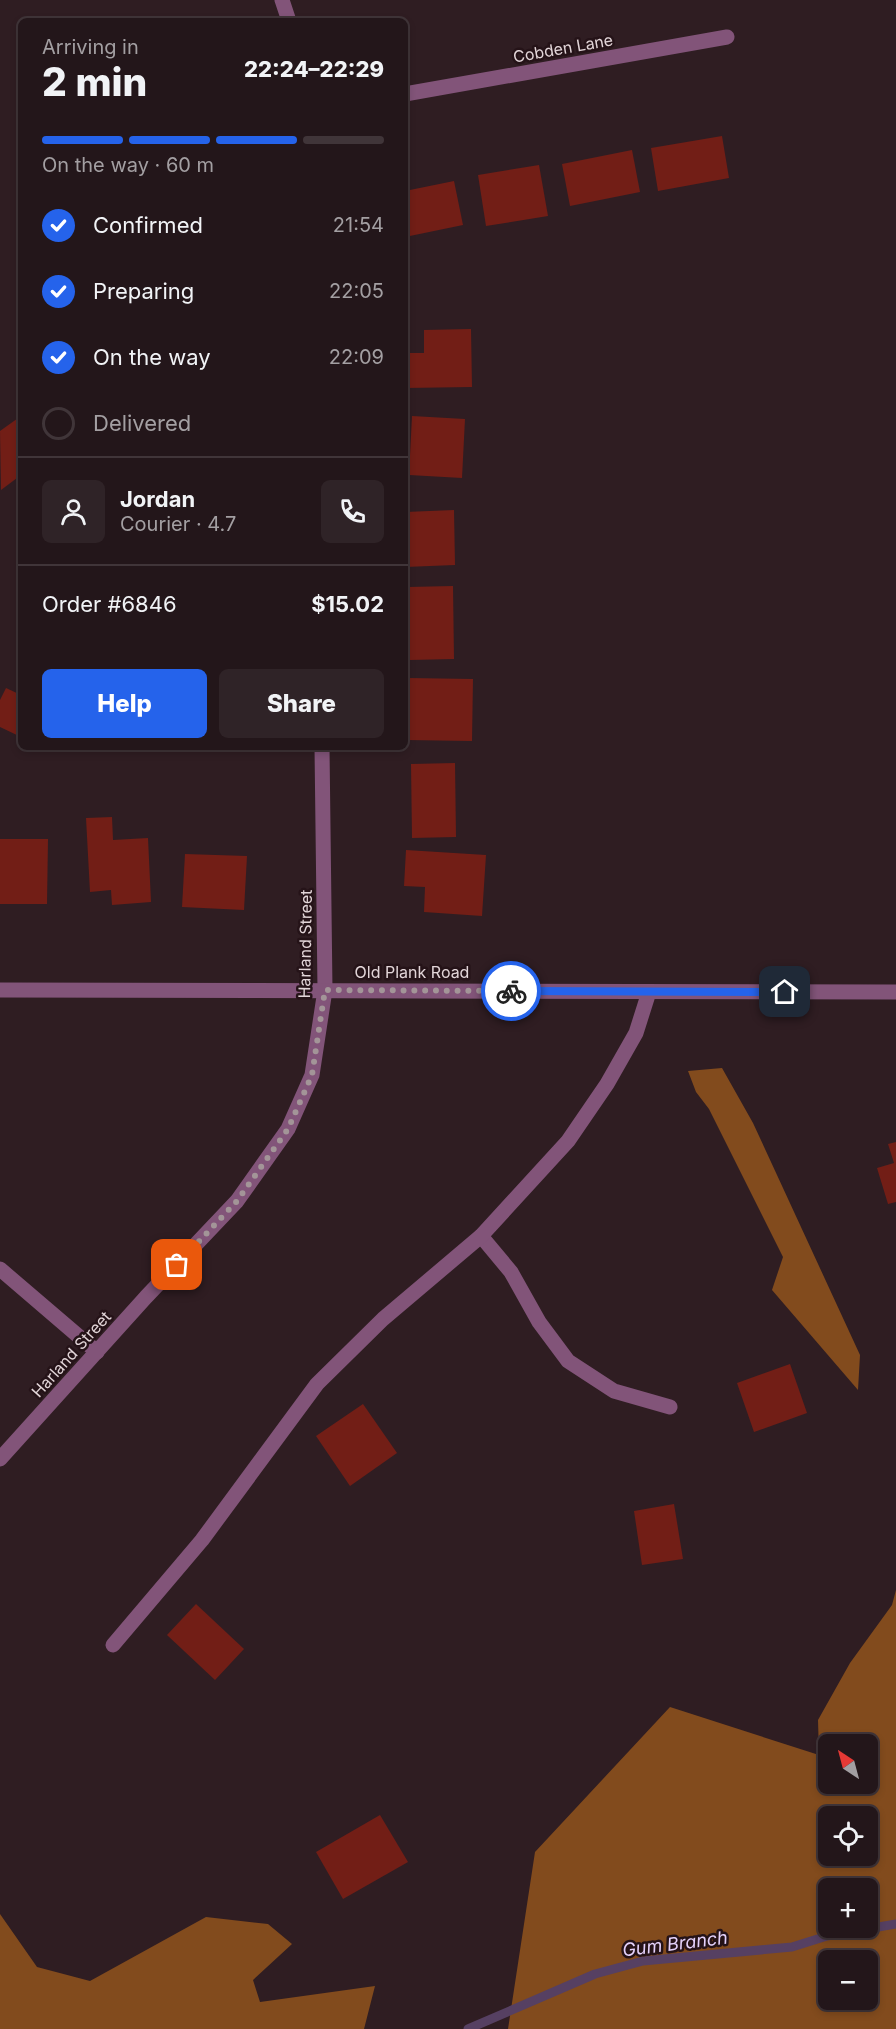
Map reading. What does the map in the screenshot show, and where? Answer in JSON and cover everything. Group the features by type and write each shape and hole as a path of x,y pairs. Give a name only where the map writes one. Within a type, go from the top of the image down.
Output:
{"street":[{"path":"282,0 288,18"},
{"name":"Cobden Lane","path":"408,93 727,37"},
{"name":"Harland Street","path":"0,1459 237,1201 288,1129 312,1075 325,990 322,750"},
{"name":"Old Plank Road","path":"0,990 896,992"},
{"path":"113,1645 202,1540 317,1384 383,1319 481,1236 568,1142 607,1084 636,1033 649,992"},
{"path":"481,1236 511,1272 539,1322 568,1361 614,1391 670,1407"},
{"path":"0,1269 97,1352"}],"shaded area":[{"path":"722,1068 753,1123 860,1355 858,1390 772,1290 783,1257 709,1109 696,1092 688,1071"},
{"path":"896,1590 896,2029 508,2029 535,1852 670,1707 818,1755 818,1794 878,1794 878,1734 818,1734 818,1720 850,1663 892,1605"},
{"path":"0,1914 37,1967 90,1981 206,1917 268,1924 292,1944 253,1980 260,2002 375,1986 364,2029 0,2029"}],"building":[{"path":"722,136 729,178 658,191 651,148"},
{"path":"632,150 640,192 570,206 562,164"},
{"path":"539,165 548,216 486,226 478,175"},
{"path":"454,181 463,225 408,236 408,190"},
{"path":"471,329 472,387 408,388 408,353 424,353 424,330"},
{"path":"412,416 465,419 462,478 409,475"},
{"path":"18,418 18,477 1,490 0,431"},
{"path":"454,510 455,565 408,567 408,512"},
{"path":"453,586 454,659 410,660 408,587"},
{"path":"408,678 473,679 472,741 408,740"},
{"path":"6,688 18,694 18,736 0,727 0,700"},
{"path":"455,763 456,837 412,838 411,764"},
{"path":"112,817 113,840 148,838 151,902 112,905 111,890 90,892 86,818"},
{"path":"0,839 48,839 47,904 0,904"},
{"path":"406,850 486,855 482,916 424,912 425,887 404,886"},
{"path":"185,854 247,856 244,910 182,907"},
{"path":"896,1142 896,1202 888,1204 877,1168 894,1163 888,1144"},
{"path":"790,1364 807,1413 754,1432 737,1383"},
{"path":"363,1404 397,1453 350,1486 316,1436"},
{"path":"674,1504 683,1559 642,1565 634,1511"},
{"path":"196,1604 244,1649 215,1680 167,1635"},
{"path":"380,1815 408,1862 343,1899 316,1852"}],"waterway":[{"name":"Gum Branch","path":"468,2029 595,1974 643,1961 792,1947 827,1936 896,1924"}],"way so far":[{"path":"177,1265 237,1201 288,1129 312,1075 325,990 511,991"}],"route":[{"path":"511,991 785,992"}]}
